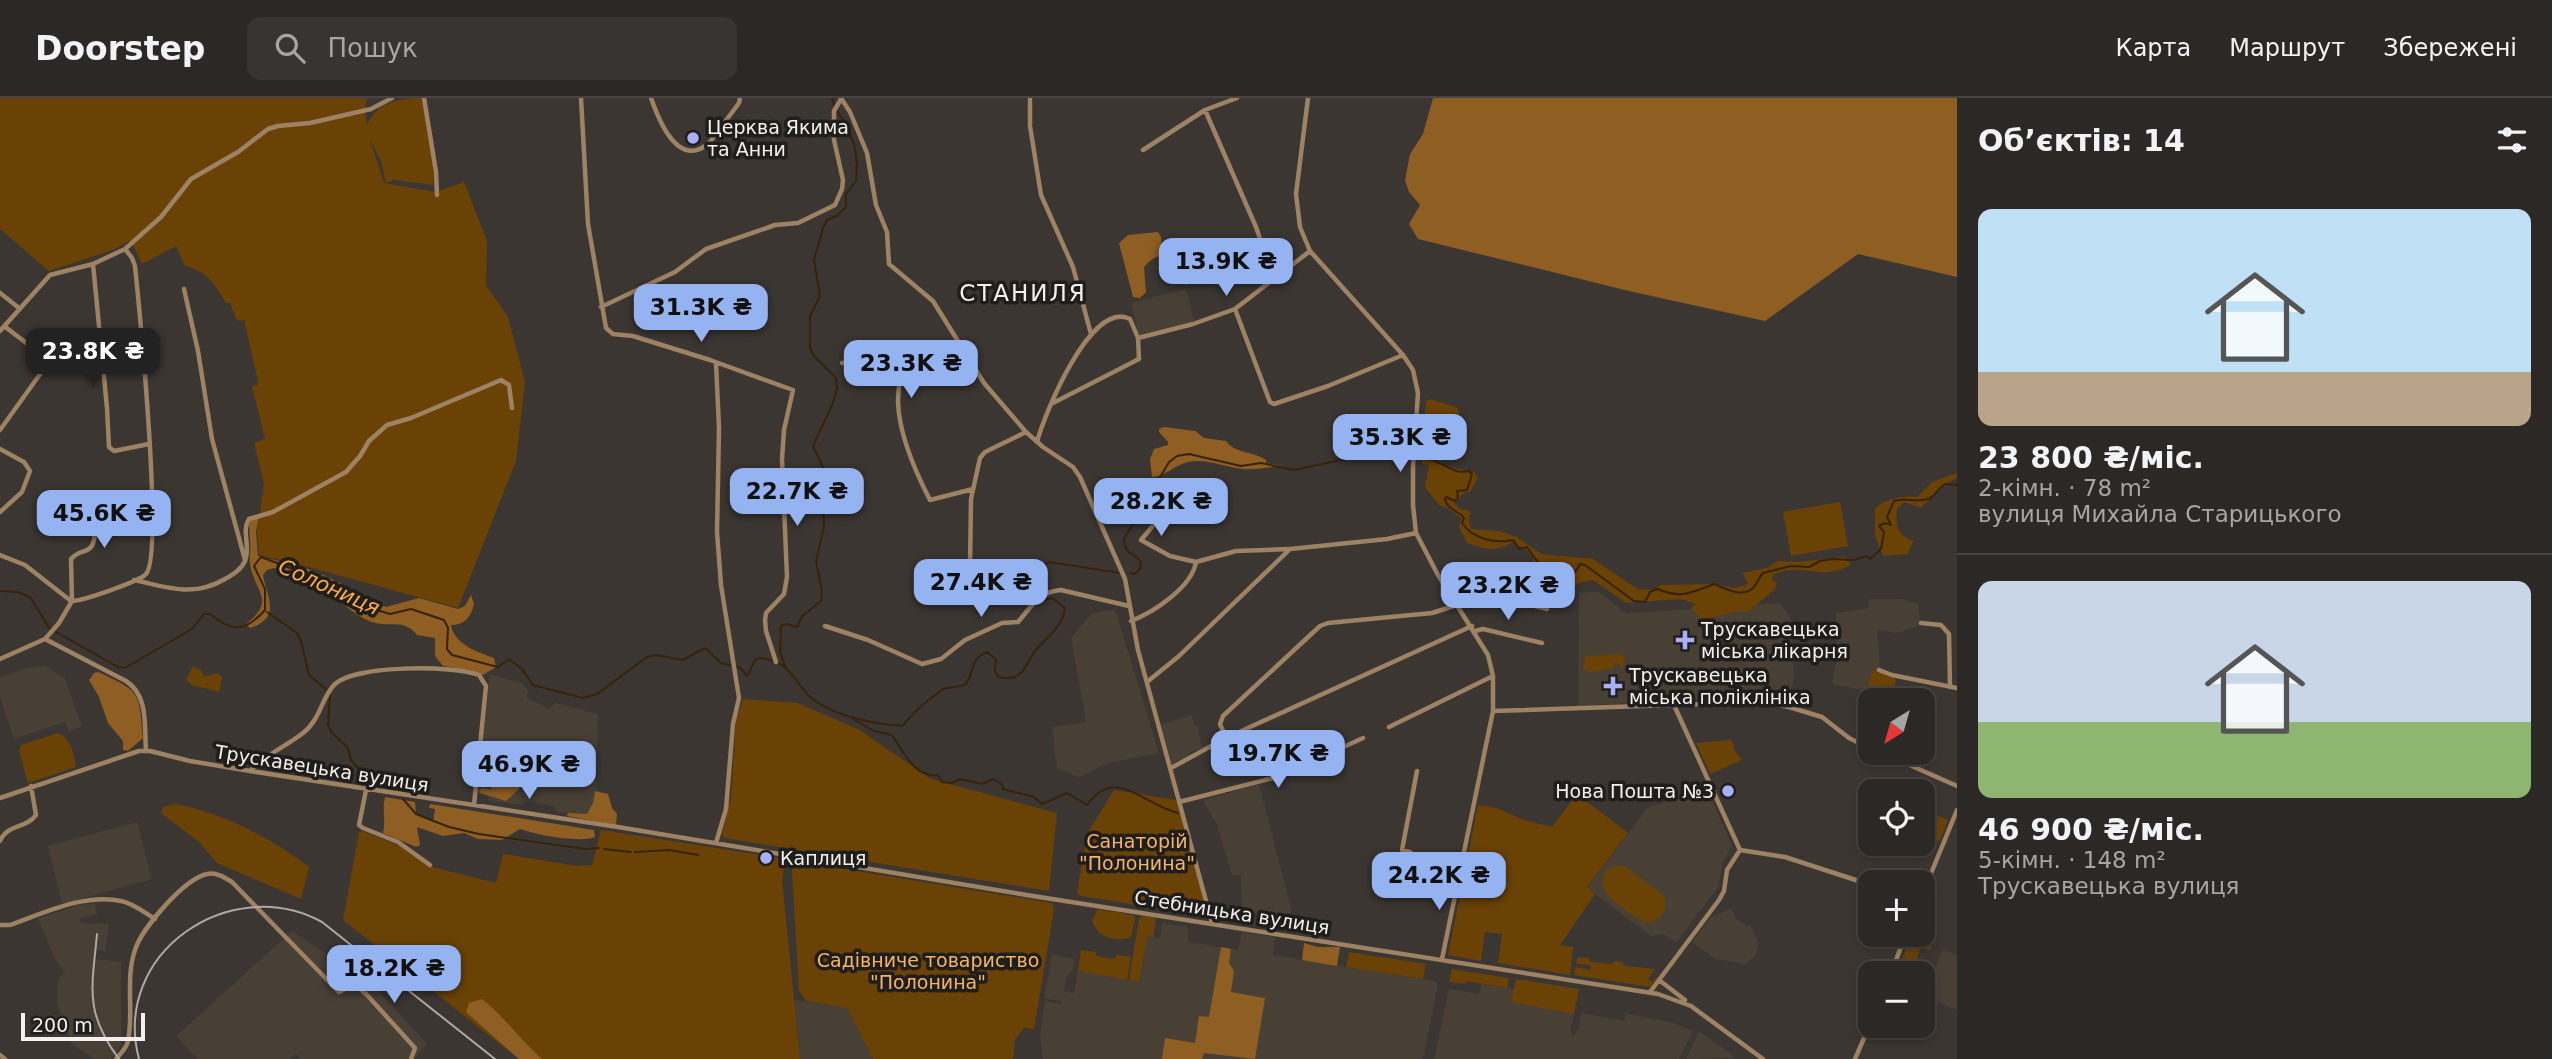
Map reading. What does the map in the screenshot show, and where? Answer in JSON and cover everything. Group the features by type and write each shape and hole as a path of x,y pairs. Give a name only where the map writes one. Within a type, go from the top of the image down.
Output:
{"street":[{"path":"0,430 48,363 46,358 2,329 50,275 93,264 125,249 161,217 191,179 238,152 268,130 371,109 391,98"},
{"path":"424,98 437,195"},
{"path":"582,98 588,223 604,324 613,334 633,336 793,390 784,430 782,458 787,577 784,594 766,613 765,620 776,662"},
{"path":"651,98 659,120 672,139 682,149 692,150 704,147 710,142 740,98"},
{"path":"601,307 676,272 706,249 775,225 798,223 835,205 842,189 834,140 834,111 841,98 850,112 867,153 876,205 887,232 889,264 933,301 984,383 1026,432 1073,467 1122,569 1131,621 1211,921"},
{"path":"1030,98 1030,126 1041,195 1073,267 1091,334"},
{"path":"1143,150 1221,100 1237,98"},
{"path":"1308,98 1296,194 1300,227 1310,251 1413,370 1418,393 1413,466 1416,533 1421,547 1488,655 1493,676 1493,711 1442,960"},
{"path":"1205,110 1256,227 1274,279"},
{"path":"0,555 25,565 72,601 90,598 134,580 148,571 153,521 141,319 135,266 125,249"},
{"path":"1138,338 1193,324 1235,309 1310,251"},
{"path":"93,264 107,408 108,447 114,451 149,444"},
{"path":"184,289 198,351 212,439 245,561"},
{"path":"0,293 19,308"},
{"path":"1235,309 1270,402 1274,404 1328,386 1402,355"},
{"path":"1037,442 1042,425 1078,352 1091,334 1114,318 1125,316 1133,323 1141,352 1137,361 1053,403"},
{"path":"842,363 896,354 900,373 899,410 913,464 930,500 973,489"},
{"path":"716,363 720,585 739,702 733,724 726,809 716,843"},
{"path":"134,580 186,591 208,588 234,573 245,561 248,550 246,526 249,519 273,512 346,472 383,427 502,380 509,385 512,408"},
{"path":"966,590 970,567 971,499 982,455 1026,432"},
{"path":"0,449 24,462 30,471 22,492 0,512"},
{"path":"1171,504 1141,540 1170,556 1196,562 1236,551 1290,549 1387,539 1416,533"},
{"path":"0,659 45,639 59,623 72,601 71,559 79,551 92,546 98,524 153,521"},
{"path":"1147,682 1179,656 1290,549"},
{"path":"1131,621 1183,586 1192,575 1196,562"},
{"path":"1449,592 1455,587 1546,609"},
{"path":"825,626 868,640 922,664 945,657 965,639 1002,624 1018,622 1032,603 1052,591 1060,590 1129,606"},
{"path":"1226,738 1220,724 1223,716 1320,626 1432,613 1457,605"},
{"path":"1922,623 1941,625 1949,634 1950,687"},
{"path":"1171,768 1226,738 1473,629 1542,643"},
{"path":"45,639 126,681 137,690 142,699 146,750"},
{"path":"250,771 261,760 307,729 321,712 331,687 340,679 370,671 455,669 478,675 486,686 474,805"},
{"path":"1879,670 1957,688"},
{"path":"1389,727 1493,676"},
{"path":"1493,711 1762,702 1822,717 1858,742"},
{"path":"1674,705 1740,850"},
{"path":"1179,802 1282,776 1363,738"},
{"name":"Трускавецька вулиця","path":"0,798 146,750 250,771 716,843 1033,896"},
{"path":"1909,765 1957,786"},
{"path":"1417,771 1402,850 1410,852 1436,871 1461,870"},
{"path":"0,841 8,830 30,823 36,815 32,786"},
{"path":"366,790 359,825 398,842 430,865"},
{"path":"1932,870 1957,810"},
{"path":"1740,850 1785,857 1858,881"},
{"path":"1650,992 1719,900 1724,891 1729,865 1740,850"},
{"path":"116,1059 128,1042 135,947 184,886 209,873 221,875 246,894 338,992 351,986 359,988 367,995 415,1048 411,1059"},
{"name":"Стебницька вулиця","path":"1033,896 1211,921 1650,992 1691,1006"},
{"path":"0,925 10,925 75,903 109,900 127,903 155,919"},
{"name":"Стебницька вулиця","path":"1659,980 1763,1059"},
{"path":"1855,1059 1864,1038"},
{"path":"0,1055 5,1059"}],"shaded area":[{"path":"1433,98 1957,98 1957,277 1858,254 1765,321 1418,239 1409,224 1420,205 1409,192 1405,180 1410,154 1423,134"},
{"path":"1158,232 1162,245 1177,243 1187,286 1169,260 1158,256 1144,267 1146,292 1140,298 1133,297 1119,243 1128,235"},
{"path":"1186,289 1194,321 1139,335 1131,303"},
{"path":"1164,427 1195,431 1204,438 1226,441 1234,448 1261,457 1266,463 1282,466 1243,469 1195,461 1152,477 1150,459 1154,449 1168,445 1159,432 1159,429"},
{"path":"259,517 256,532 258,556 303,567 386,607 419,598 458,609 465,606 471,595 474,604 471,613 464,622 451,625 453,632 467,646 494,658 496,667 483,675 443,666 435,656 435,638 417,635 406,626 369,621 326,594 274,568 263,575 269,599 269,613 260,624 250,628 246,624 255,616 262,602 250,561 250,522 251,519"},
{"name":"Трускавецька міська лікарня","path":"1599,592 1626,613 1780,603 1791,618 1794,679 1789,697 1578,706 1579,593"},
{"path":"1868,599 1902,599 1918,604 1921,625 1897,633 1877,630 1880,669 1873,669 1867,688 1858,689 1832,684 1837,658 1836,613 1869,608"},
{"path":"1115,609 1159,753 1108,763 1079,777 1057,769 1052,727 1086,722 1071,638 1092,613"},
{"path":"46,666 65,678 82,727 69,731 65,722 14,739 0,697 0,677 27,668"},
{"path":"98,672 130,689 138,702 143,738 128,751 123,750 123,741 108,723 99,697 89,680"},
{"path":"490,674 521,683 528,690 527,698 549,709 555,703 598,714 596,817 556,812 555,806 525,801 522,805 487,800 488,796 476,792"},
{"path":"1192,715 1202,748 1188,753 1188,756 1172,764 1161,725"},
{"path":"504,759 519,760 524,765 519,789 506,801 480,793 479,790 491,790 492,775 487,774 490,764"},
{"path":"1259,784 1292,912 1287,918 1242,910 1241,875 1232,875 1217,825 1204,800"},
{"path":"595,791 608,794 617,814 616,825 567,816 568,813 587,814"},
{"path":"1708,791 1732,846 1722,864 1719,886 1676,943 1664,934 1651,936 1587,888 1648,807"},
{"path":"385,797 415,802 416,814 433,822 435,809 429,808 430,804 594,830 595,837 569,839 520,829 502,840 478,839 464,833 443,836 417,827 420,845 416,847 383,833"},
{"path":"137,822 152,879 62,904 48,846"},
{"path":"95,903 97,914 79,919 81,923 109,924 105,951 97,950 96,959 121,962 121,1045 111,1059 94,1059 72,1044 57,1004 57,984 65,974 54,957 38,918"},
{"path":"1731,908 1737,920 1750,925 1759,944 1756,955 1746,964 1715,959 1692,942 1710,918"},
{"path":"1162,923 1187,927 1189,942 1238,950 1242,932 1275,937 1273,955 1438,983 1423,1059 1043,1059 1040,1034 1045,1001 1061,1004 1061,1001 1044,998 1052,955 1074,959 1073,970 1066,977 1064,992 1074,993 1078,971 1138,982 1147,936 1160,938"},
{"path":"292,931 373,985 427,1044 414,1059 300,1059 296,1054 290,1059 198,1059 176,1036"},
{"path":"1304,943 1318,947 1340,947 1337,966 1302,960"},
{"path":"1221,947 1231,949 1229,963 1234,971 1231,992 1265,998 1255,1059 1204,1053 1202,1059 1162,1059 1165,1038 1195,1043 1199,1016 1209,1017"},
{"path":"1943,949 1957,955 1957,1010 1935,1001 1935,968"},
{"path":"1481,984 1577,999 1570,1026 1572,1035 1575,1035 1579,1027 1581,1013 1624,1021 1626,1013 1673,1023 1693,1031 1679,1059 1434,1059 1449,989 1479,994"},
{"path":"482,999 542,1059 519,1059 466,1012 469,1003"},
{"path":"794,1000 847,1008 873,1059 800,1059"},
{"path":"1699,1031 1736,1058 1686,1059"}],"green space":[{"path":"0,98 367,98 367,125 383,106 406,99 423,98 434,171 433,185 394,180 386,183 381,161 370,140 384,183 436,192 464,182 487,241 486,285 508,317 525,382 516,461 458,608 259,555 257,532 264,484 254,443 265,439 252,386 258,385 244,320 237,321 230,303 226,303 210,279 185,266 176,246 142,264 131,240 113,250 49,271 0,229"},
{"path":"1431,399 1458,408 1467,444 1462,447 1438,439 1426,445 1423,441 1426,401"},
{"path":"1440,448 1449,453 1440,461 1446,466 1474,472 1478,478 1470,492 1465,492 1454,503 1460,509 1470,511 1471,529 1500,531 1517,537 1541,554 1593,559 1638,589 1653,590 1661,585 1711,584 1736,588 1748,582 1742,573 1767,568 1778,561 1845,557 1851,564 1832,572 1783,571 1773,575 1772,580 1777,583 1775,589 1748,612 1738,611 1702,620 1691,608 1696,604 1681,599 1626,603 1593,580 1579,583 1568,591 1551,588 1534,578 1530,572 1533,569 1533,557 1513,542 1490,549 1467,543 1459,527 1461,518 1439,505 1425,487 1429,466 1422,464 1421,453"},
{"path":"1957,473 1957,478 1942,486 1921,508 1904,502 1897,509 1896,519 1900,532 1913,541 1908,554 1883,556 1875,535 1875,508 1894,498 1917,497 1932,482"},
{"path":"1840,502 1848,546 1791,556 1783,512"},
{"path":"1619,654 1624,657 1625,662 1621,669 1618,663 1613,663 1613,669 1594,672 1583,669 1586,656"},
{"path":"193,666 201,670 204,676 218,673 222,677 219,692 192,685 186,680"},
{"path":"1873,669 1893,677 1896,681 1894,688 1867,688"},
{"path":"743,699 797,703 858,729 931,779 1057,813 1049,891 724,838 722,834 731,797 736,721"},
{"path":"58,733 69,743 76,767 28,783 19,751 21,745"},
{"path":"1731,740 1733,748 1742,760 1710,774 1696,743"},
{"name":"Санаторій \"Полонина\"","path":"1114,790 1176,800 1207,912 1203,916 1081,896 1077,893 1087,834"},
{"path":"1577,794 1628,833 1587,887 1595,894 1560,945 1573,947 1570,975 1498,963 1502,934 1485,932 1481,961 1448,955 1478,805 1497,808 1521,819 1552,827"},
{"path":"176,804 212,814 246,828 309,867 301,899 217,863 199,842 161,813 163,807"},
{"path":"1935,814 1948,820 1939,842 1935,840"},
{"path":"601,830 786,859 782,880 800,1059 519,1059 343,920 359,832 400,846 428,866 496,883 503,854 577,866 592,865"},
{"name":"Садівниче товариство \"Полонина\"","path":"795,861 1052,903 1054,910 1034,1029 1024,1028 1015,1039 1013,1059 873,1059 847,1008 806,1001 799,990 792,872 792,863"},
{"path":"1620,865 1664,896 1665,907 1659,918 1644,922 1622,908 1608,894 1602,880 1610,868"},
{"path":"1098,909 1132,915 1135,918 1131,937 1113,939 1098,931 1092,920"},
{"path":"1142,916 1156,918 1153,937 1147,936 1139,982 1129,980 1139,919"},
{"path":"1907,947 1921,947 1916,961 1901,961"},
{"path":"1081,950 1114,959 1117,955 1131,957 1127,980 1078,971"},
{"path":"1349,952 1426,964 1423,979 1346,967"},
{"path":"1578,957 1588,958 1591,962 1611,964 1615,961 1622,962 1625,966 1655,969 1648,979 1652,982 1664,970 1650,987 1574,975 1575,967 1590,970 1591,965 1576,964"},
{"path":"1452,969 1509,978 1507,988 1466,981 1465,984 1449,982"},
{"path":"1516,979 1579,989 1574,1014 1511,1002"}],"waterway":[{"path":"832,98 834,105"},
{"path":"785,666 780,652 781,626 787,624 797,627 802,616 821,601 822,591 816,562 824,526 823,498 828,484 813,446 837,388 836,378 814,356 810,348 810,316 820,296 814,260 827,220 837,216 846,207 846,194 856,181 857,163 854,144 837,111"},
{"name":"Солониця","path":"1130,573 1135,574 1140,569 1141,562 1128,551 1124,539 1169,462 1177,456 1189,454 1241,466 1261,463 1294,470 1354,455 1408,456"},
{"name":"Солониця","path":"1418,458 1433,460 1472,474 1467,490 1457,491 1458,497 1455,501 1446,497 1445,499 1448,505 1462,515 1462,523 1472,533 1492,541 1513,540 1519,549 1527,547 1539,564 1554,576 1570,574 1580,564 1585,565 1634,601 1645,602 1650,592 1657,589 1680,594 1714,584 1734,592 1744,592 1753,588 1763,573 1791,566 1809,567 1832,559 1854,560 1866,556 1870,559 1881,549 1884,532 1879,526 1885,523 1891,525 1887,517 1894,501 1928,499 1945,484 1957,485"},
{"name":"Солониця","path":"0,591 18,592 31,598 49,628 118,667 125,668 192,629 204,614 210,614 232,627 251,623 265,610 265,589 254,566 261,557 322,580 370,608 390,614 411,609 444,620 448,628 447,649 452,655 498,667 509,659 522,669 533,685 583,698 597,694 647,657 656,655 683,660 705,648 721,663 739,667 747,676 755,660 761,658 773,661"},
{"name":"Солониця","path":"1037,592 1039,568 1049,562 1120,573"},
{"name":"Солониця","path":"778,663 791,673 808,695 827,708 865,721 902,726 943,689 965,685 977,658 987,652 996,659 995,671 998,677 1013,678 1021,673 1063,616 1065,608 1052,598 1045,600"},
{"path":"267,612 297,633 309,675 327,690"},
{"path":"330,694 328,725 332,733 348,748 351,760 372,784 395,789"},
{"path":"853,719 874,731 892,735 916,768 930,775 938,775 942,782 952,783 960,779 982,784 993,779 1002,784 1003,789 1034,797 1042,804 1067,793 1087,805 1108,788 1119,788 1178,813"},
{"path":"403,799 416,814 449,827 479,834 585,849 599,848"},
{"path":"604,849 631,852"},
{"path":"635,852 669,850 698,855"}],"railway":[{"path":"139,1059 135,1021 143,986 160,956 186,932 216,915 251,907 287,909 322,922 495,1059"},
{"path":"97,934 93,985 95,1013 119,1059"}],"place":[{"name":"Церква Якима та Анни","path":"693,138"},
{"name":"Трускавецька міська лікарня","path":"1685,640"},
{"name":"Трускавецька міська поліклініка","path":"1613,686"},
{"name":"Нова Пошта №3","path":"1728,791"},
{"name":"Каплиця","path":"766,858"}],"district":[{"name":"СТАНИЛЯ","path":"1023,293"}]}
